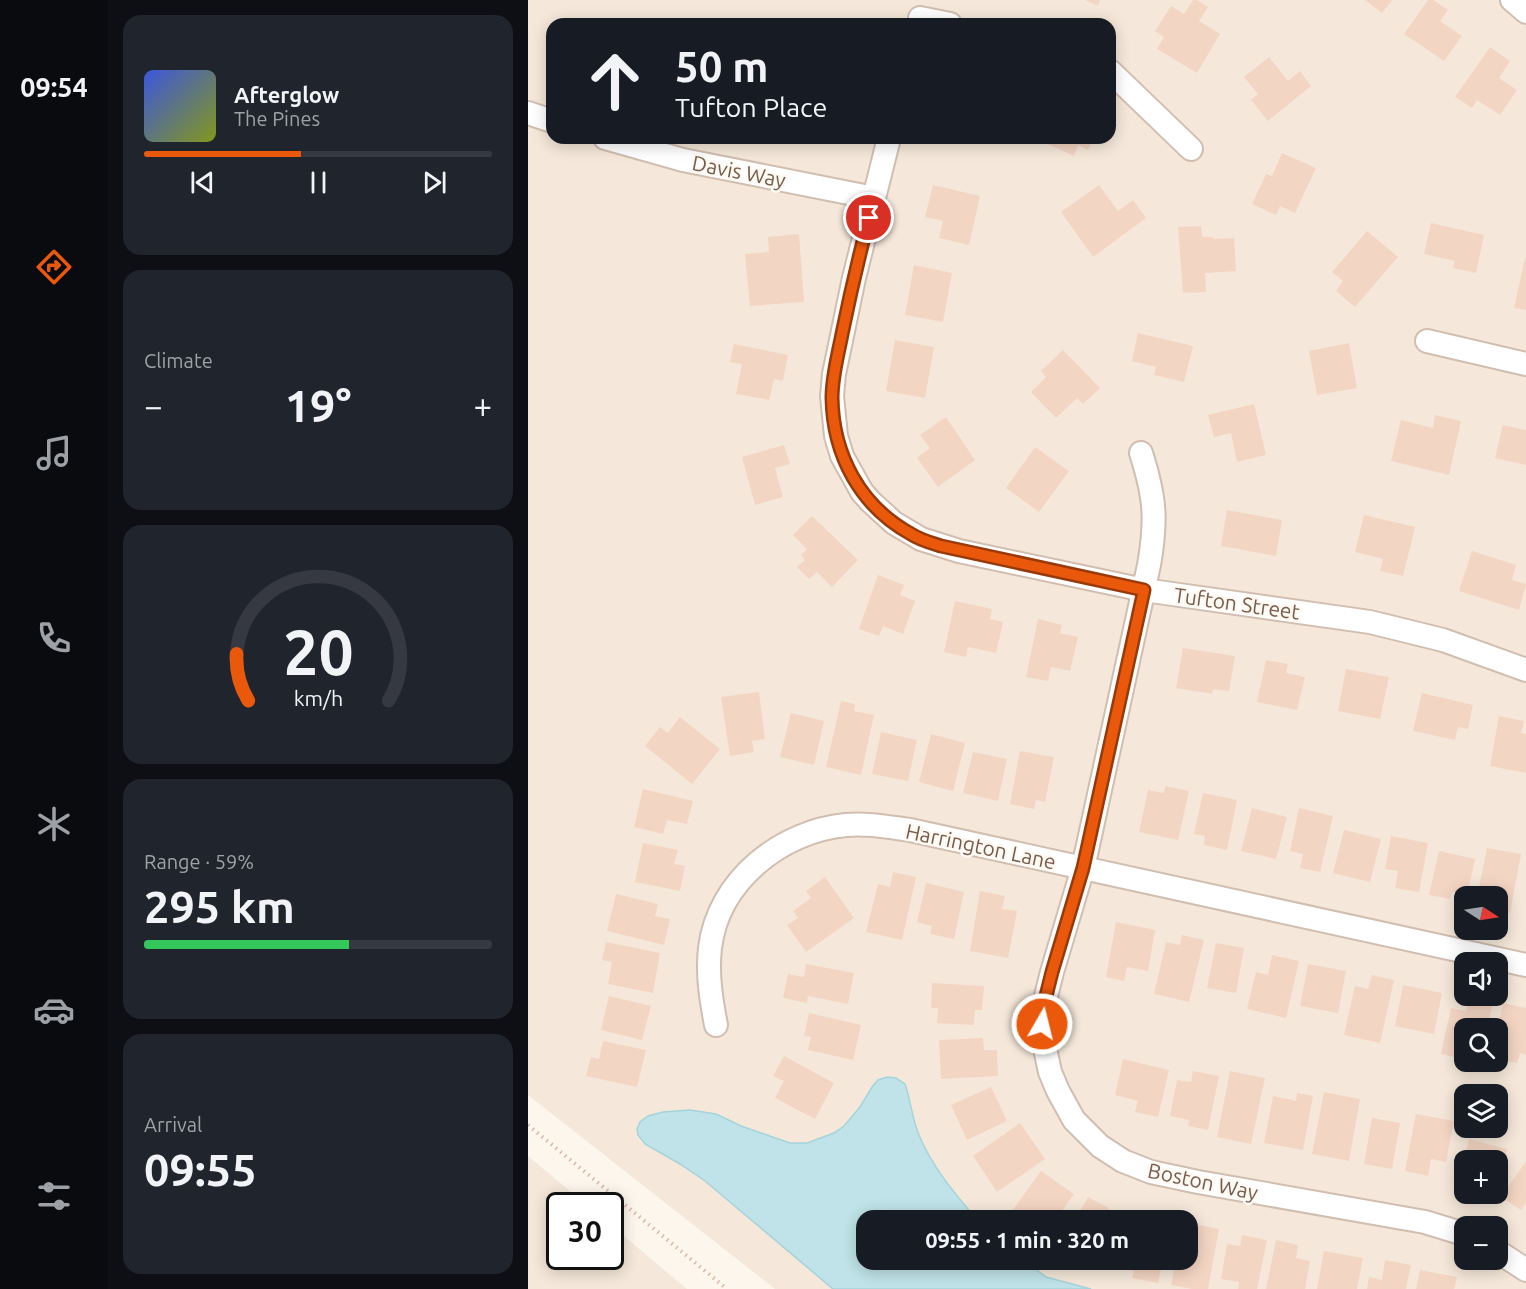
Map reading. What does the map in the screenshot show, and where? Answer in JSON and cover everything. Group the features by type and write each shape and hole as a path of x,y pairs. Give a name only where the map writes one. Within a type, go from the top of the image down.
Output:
{"street":[{"path":"1512,0 1526,12"},
{"path":"1116,77 1191,149"},
{"path":"528,113 546,119"},
{"name":"Davis Way","path":"626,144 682,160 874,198"},
{"name":"Tufton Street","path":"888,144 852,288 834,374 832,396 836,436 842,456 862,492 886,516 902,529 941,546 1144,590 1370,622 1443,640 1526,670"},
{"path":"1427,341 1526,364"},
{"name":"Boston Way","path":"1141,453 1150,482 1155,514 1154,537 1083,868 1043,1008 1043,1039 1058,1091 1074,1120 1100,1146 1123,1161 1151,1172 1425,1222 1454,1231"},
{"name":"Harrington Lane","path":"716,1025 709,990 710,947 714,928 726,899 740,880 761,859 782,845 808,833 844,825 874,825 910,830 1526,965"},
{"path":"1508,1258 1526,1270"}],"path":[{"path":"528,1125 727,1289"}],"shaded area":[{"path":"528,0 1526,0 1526,1289 775,1289 528,1095"},
{"path":"528,1156 571,1192 546,1192 546,1270 624,1270 624,1236 687,1289 528,1289"}],"water":[{"path":"887,1077 896,1078 905,1084 924,1147 945,1180 969,1210 856,1210 856,1270 1037,1270 1046,1277 1091,1289 833,1289 705,1181 645,1144 638,1135 637,1129 640,1122 648,1116 663,1112 690,1110 716,1114 741,1126 790,1143 807,1143 834,1133 844,1126 878,1080"}],"building":[{"path":"1085,0 1100,0 1098,6"},
{"path":"1193,0 1208,7 1199,21 1220,34 1197,73 1157,49 1164,37 1155,31 1171,6 1184,14"},
{"path":"1365,0 1392,0 1382,13"},
{"path":"1428,0 1433,0 1448,10 1440,21 1462,36 1444,61 1404,34"},
{"path":"1490,47 1510,61 1499,78 1517,90 1500,115 1477,100 1472,108 1455,97"},
{"path":"1269,57 1288,81 1300,71 1311,86 1268,121 1251,100 1258,94 1244,77"},
{"path":"1048,144 1090,144 1088,150 1078,145 1074,156"},
{"path":"1282,153 1316,168 1295,213 1280,206 1276,215 1252,204 1266,174 1272,176"},
{"path":"933,185 980,196 969,245 939,238 943,221 925,217"},
{"path":"1099,185 1118,211 1133,200 1146,218 1093,257 1061,212"},
{"path":"1431,223 1484,235 1476,273 1453,268 1455,261 1424,254"},
{"path":"1201,226 1202,237 1234,238 1236,271 1205,273 1206,292 1183,293 1178,227"},
{"path":"1367,231 1398,257 1355,307 1336,291 1343,281 1332,272"},
{"path":"799,234 804,302 750,306 745,254 769,252 768,237"},
{"path":"1526,258 1526,310 1514,308"},
{"path":"914,265 952,273 943,322 905,315"},
{"path":"1138,333 1193,346 1184,382 1154,375 1156,367 1132,361"},
{"path":"895,340 934,347 925,398 886,391"},
{"path":"1349,343 1357,388 1317,395 1309,351"},
{"path":"734,344 788,355 783,381 774,379 769,400 736,394 742,364 730,362"},
{"path":"1063,350 1100,388 1083,404 1077,398 1056,418 1031,392 1046,377 1041,371"},
{"path":"1254,404 1266,455 1237,462 1231,433 1214,437 1208,415"},
{"path":"1435,415 1461,421 1449,475 1391,461 1401,420 1433,428"},
{"path":"946,417 975,460 938,487 917,458 930,448 920,435"},
{"path":"1503,425 1526,430 1526,465 1495,458"},
{"path":"784,445 790,464 775,468 783,497 755,505 742,457"},
{"path":"1035,447 1069,471 1039,512 1006,488"},
{"path":"1227,510 1282,520 1276,556 1221,546"},
{"path":"1364,515 1415,527 1403,576 1380,571 1383,559 1355,552"},
{"path":"812,516 858,560 832,587 817,572 809,579 797,567 805,560 801,555 807,549 793,535"},
{"path":"1472,551 1516,565 1512,580 1526,584 1519,610 1459,591"},
{"path":"878,575 904,585 900,595 915,601 903,634 883,626 879,636 859,629"},
{"path":"955,601 992,609 990,619 1003,622 996,653 968,647 966,657 944,652"},
{"path":"1038,619 1062,625 1060,633 1078,637 1070,671 1051,667 1048,681 1026,677"},
{"path":"1183,648 1235,656 1229,691 1213,689 1212,694 1176,688"},
{"path":"1266,660 1288,664 1286,673 1305,677 1297,710 1257,702"},
{"path":"1346,669 1389,677 1380,719 1338,711"},
{"path":"759,692 765,739 752,741 754,752 730,756 721,697"},
{"path":"1422,693 1473,705 1468,729 1458,727 1455,740 1413,731"},
{"path":"841,701 855,704 854,711 874,715 861,775 826,767"},
{"path":"791,713 824,721 814,765 780,757"},
{"path":"1499,716 1524,721 1521,733 1526,734 1526,773 1490,766"},
{"path":"680,717 720,749 692,784 645,746 660,727 668,733"},
{"path":"881,732 917,740 908,781 872,774"},
{"path":"931,734 965,743 953,791 919,782"},
{"path":"1020,751 1054,757 1045,802 1036,800 1034,809 1010,804"},
{"path":"973,752 1007,759 998,801 963,793"},
{"path":"1165,786 1189,791 1178,840 1139,832 1148,790 1164,793"},
{"path":"643,789 693,801 687,824 667,820 663,834 634,827"},
{"path":"1203,793 1237,800 1227,850 1204,845 1205,836 1194,834"},
{"path":"1252,808 1287,817 1276,859 1241,851"},
{"path":"1299,808 1333,816 1320,872 1300,868 1303,854 1290,851"},
{"path":"1344,830 1381,839 1370,882 1333,873"},
{"path":"1391,836 1428,843 1419,892 1395,888 1398,871 1385,869"},
{"path":"643,843 678,850 674,864 685,866 680,891 635,882"},
{"path":"1487,848 1521,854 1510,913 1508,913 1508,886 1479,886"},
{"path":"1439,851 1475,859 1469,886 1454,886 1454,892 1452,892 1450,899 1429,895"},
{"path":"893,872 916,877 902,940 866,932 878,884 890,887"},
{"path":"825,877 854,918 806,952 787,925 798,918 793,911 811,898 806,891"},
{"path":"926,883 964,892 954,939 930,934 932,926 917,922"},
{"path":"980,891 1005,896 1002,909 1017,911 1008,958 970,951"},
{"path":"616,894 658,904 655,916 670,919 664,945 607,931"},
{"path":"1116,922 1155,930 1148,971 1127,967 1124,981 1106,977"},
{"path":"1182,935 1204,940 1189,1002 1154,994 1166,942 1180,945"},
{"path":"606,942 660,953 653,993 608,984 612,962 602,960"},
{"path":"1216,943 1244,948 1236,993 1207,988"},
{"path":"1272,955 1299,961 1286,1018 1247,1009 1256,972 1268,975"},
{"path":"806,964 854,973 848,1004 808,996 807,1003 783,998 788,974 804,977"},
{"path":"1308,964 1346,971 1338,1013 1300,1006"},
{"path":"1372,975 1394,980 1380,1043 1344,1035 1355,986 1368,989"},
{"path":"932,983 984,986 982,1010 975,1010 974,1025 937,1023 938,1008 931,1008"},
{"path":"1403,985 1442,993 1434,1034 1395,1026"},
{"path":"609,996 651,1006 642,1040 601,1030"},
{"path":"1508,1004 1526,1008 1526,1055 1520,1053 1517,1063 1508,1061 1508,1018 1500,1018 1502,1006 1508,1006"},
{"path":"1467,1006 1492,1006 1489,1018 1454,1018 1454,1057 1441,1054 1451,1008 1466,1011"},
{"path":"809,1013 861,1025 853,1060 808,1050 811,1037 804,1036"},
{"path":"983,1038 984,1050 997,1050 998,1076 941,1079 939,1040"},
{"path":"603,1041 646,1050 637,1087 586,1076 591,1057 599,1059"},
{"path":"784,1056 834,1083 815,1119 775,1098 784,1081 773,1076"},
{"path":"1123,1059 1169,1070 1158,1117 1135,1112 1138,1101 1115,1095"},
{"path":"1193,1071 1219,1076 1208,1130 1188,1126 1189,1120 1170,1116 1177,1080 1191,1082"},
{"path":"1230,1071 1265,1078 1251,1144 1217,1137"},
{"path":"991,1087 1007,1121 967,1140 951,1105"},
{"path":"1324,1092 1360,1099 1349,1161 1312,1154"},
{"path":"1297,1093 1313,1096 1303,1150 1264,1143 1273,1096 1296,1101"},
{"path":"1416,1114 1454,1121 1446,1162 1431,1159 1428,1176 1405,1171"},
{"path":"1372,1118 1400,1123 1392,1169 1364,1164"},
{"path":"1020,1123 1045,1159 997,1192 973,1156"},
{"path":"1469,1139 1507,1149 1507,1150 1466,1150"},
{"path":"1526,1161 1526,1202 1521,1210 1508,1202 1508,1187"},
{"path":"1041,1171 1074,1194 1063,1210 1013,1210"},
{"path":"1088,1197 1109,1208 1108,1210 1081,1210"},
{"path":"1198,1225 1219,1229 1208,1289 1171,1285 1174,1270 1198,1270"},
{"path":"1242,1235 1267,1240 1257,1289 1238,1289 1239,1282 1221,1279 1227,1244 1240,1246"},
{"path":"1276,1240 1298,1245 1296,1258 1310,1261 1305,1289 1266,1289"},
{"path":"1324,1251 1363,1258 1357,1289 1317,1289"},
{"path":"1385,1260 1411,1265 1406,1289 1367,1289 1369,1277 1382,1280"},
{"path":"1130,1270 1161,1270 1158,1283 1132,1278 1134,1271"},
{"path":"1420,1270 1457,1277 1454,1289 1416,1289"}],"route":[{"path":"869,218 846,316 834,374 832,396 836,436 842,456 862,492 894,523 910,534 941,546 1144,590 1083,868 1052,972 1043,1008 1042,1024"}]}
